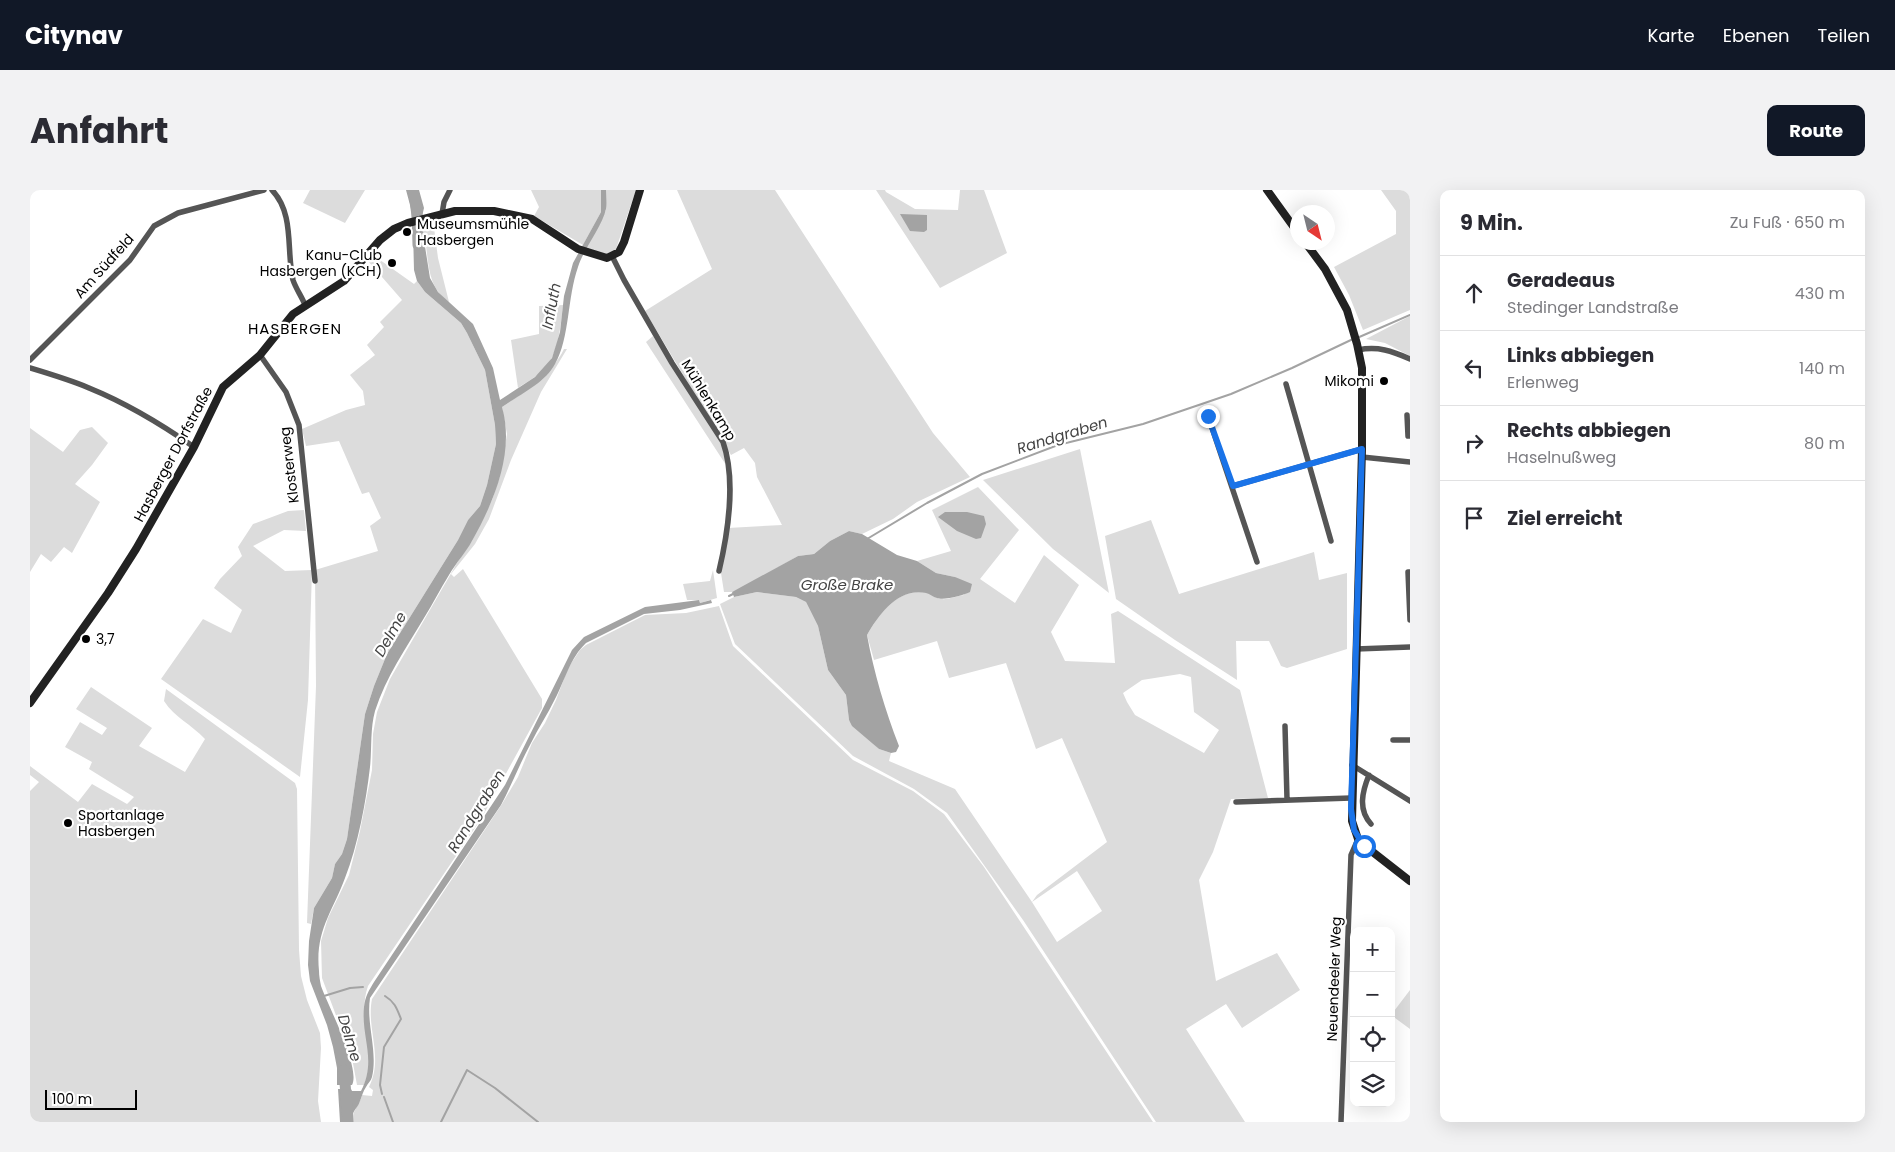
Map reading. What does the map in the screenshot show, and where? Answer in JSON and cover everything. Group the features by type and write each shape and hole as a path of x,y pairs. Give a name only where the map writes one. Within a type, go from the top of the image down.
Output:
{"street":[{"name":"Am Südfeld","path":"30,360 130,260 154,226 178,213 264,190"},
{"path":"272,190 278,196 285,210 294,281 305,305"},
{"path":"450,190 444,202 442,214 455,211 494,211 532,219 578,249 607,258 619,252 624,242 640,190"},
{"path":"1267,190 1290,222"},
{"name":"Hasberger Dorfstraße","path":"30,702 108,593 136,549 194,447 223,387 260,355 293,314 344,281 380,240 394,228 442,214"},
{"path":"1311,250 1325,269 1347,310 1358,347 1363,385 1351,798 1352,821 1358,839 1410,881"},
{"name":"Mühlenkamp","path":"612,256 672,363 723,442 728,456 731,484 723,555 719,571"},
{"path":"1358,347 1389,349 1410,359"},
{"name":"Klosterweg","path":"260,355 286,392 299,425 315,581"},
{"path":"30,368 112,398 154,420 194,447"},
{"path":"1286,384 1331,541"},
{"path":"1407,415 1408,436 1410,436"},
{"path":"1208,416 1257,562"},
{"path":"1233,486 1309,464 1362,453 1410,462"},
{"path":"1410,572 1408,572 1410,620"},
{"path":"1356,649 1410,647"},
{"path":"1285,726 1287,800"},
{"path":"1393,740 1410,740"},
{"path":"1352,765 1410,801"},
{"path":"1369,775 1363,789 1363,807 1364,817 1371,824"},
{"path":"1236,802 1351,798"},
{"name":"Neuendeeler Weg","path":"1341,1122 1351,855 1358,839"}],"shaded area":[{"path":"310,190 365,190 345,223 303,203"},
{"path":"531,190 601,190 601,212 583,245 534,216 539,207"},
{"path":"606,190 636,190 616,249 609,254 598,253 586,248 606,210"},
{"path":"677,190 775,190 933,433 970,477 917,502 893,519 862,534 849,531 830,541 814,554 798,556 749,584 732,592 724,592 721,573 728,528 782,525 757,477 755,463 744,448 731,455 645,311 712,269"},
{"path":"876,190 885,190 915,209 958,210 960,190 984,190 1007,253 940,288"},
{"path":"1381,190 1410,190 1410,310 1363,330 1349,295 1334,267 1396,234 1396,211"},
{"path":"433,220 438,258 449,302 437,290 429,270 421,223"},
{"path":"373,255 414,284 417,281 425,292 461,323 485,370 495,425 496,444 487,485 480,506 468,520 458,540 387,654 374,686 365,714 347,839 342,854 335,864 332,878 314,908 311,924 307,923 316,686 315,570 378,551 370,526 381,518 369,492 362,494 339,441 306,446 302,429 346,410 365,405 363,391 350,375 375,355 367,345 384,327 380,322 402,300 368,261"},
{"path":"563,305 557,342 549,363 539,374 518,388 511,340 539,334 539,306"},
{"path":"1410,316 1410,356 1385,343 1366,339"},
{"path":"653,336 719,439 724,451 726,465 646,342"},
{"path":"564,349 567,349 541,392 511,460 489,519 475,544 451,574 454,577 463,569 542,699 542,708 481,819 368,986 364,1011 369,1061 368,1073 364,1085 357,1085 352,1058 322,978 321,941 328,918 349,875 360,831 372,770 373,734 377,712 390,679 457,563 472,541 492,500 500,476 507,434 502,407 529,389 559,358"},
{"path":"92,427 108,443 75,484 100,502 72,553 64,547 51,562 41,554 30,572 30,428 63,452 80,430"},
{"path":"1080,449 1109,593 1053,549 983,480"},
{"path":"978,487 1019,530 980,579 1015,603 1044,555 1079,585 1051,632 1065,661 1115,663 1111,614 1118,611 1240,690 1268,798 1231,799 1213,852 1199,880 1216,981 1277,953 1300,990 1242,1028 1226,1004 1186,1029 1245,1122 1156,1122 1023,920 947,813 914,789 853,756 735,644 720,604 734,597 757,592 796,597 806,602 818,626 828,670 846,695 849,720 879,749 891,753 889,761 955,789 1032,902 1037,895 1107,842 1062,738 1036,749 1006,663 949,678 937,641 874,660 867,635 891,604 908,594 917,592 927,593 944,599 964,595 955,577 936,573 917,561 951,551 932,510","holes":["1180,674 1191,677 1194,712 1219,730 1204,753 1135,715 1123,693 1142,680","1077,871 1102,911 1057,942 1032,902"]},
{"path":"304,510 306,531 284,530 253,546 285,571 312,570 308,700 300,777 161,679 203,619 231,633 242,610 214,588 242,556 238,547 253,524 288,511"},
{"path":"1151,520 1179,594 1314,552 1319,580 1347,573 1347,649 1287,668 1281,666 1269,641 1236,641 1237,680 1175,640 1116,599 1105,536"},
{"path":"713,570 717,598 700,603 699,600 687,600 683,584 710,581"},
{"path":"719,606 733,646 853,760 913,791 944,814 984,867 1153,1122 352,1122 353,1114 362,1095 372,1096 373,1090 369,1087 375,1065 371,1021 372,999 502,804 518,777 532,743 545,723 568,668 580,650 586,645 645,615 686,613"},
{"path":"91,687 152,728 139,746 185,772 205,739 168,707 164,701 166,689 295,783 297,789 299,950 301,976 307,1000 320,1033 318,1101 321,1122 30,1122 30,791 39,782 30,775 30,766 78,802 92,784 127,804 134,797 89,769 92,762 65,747 80,722 102,735 107,728 76,709"},
{"path":"1410,990 1410,1029 1395,1018 1395,1010"}],"water":[{"path":"406,190 419,190 424,208 420,225 413,226"},
{"path":"601,190 606,190 606,209 601,223 584,252 574,279 566,330 560,353 551,371 545,377 502,407 506,441 504,459 495,493 488,510 470,545 446,580 397,663 375,711 372,725 371,760 358,838 350,865 322,933 318,957 321,986 348,1051 354,1077 352,1085 337,1085 337,1068 333,1047 327,1025 310,981 308,965 309,941 314,908 332,878 335,864 342,854 347,839 365,714 374,686 387,654 458,540 468,520 480,506 487,485 496,444 495,425 485,370 461,323 425,292 417,281 414,270 413,231 421,231 423,234 430,278 438,292 473,324 493,368 500,400 535,377 552,358 560,332 564,296 573,263 601,212"},
{"path":"900,214 927,215 927,230 924,232 910,231"},
{"path":"945,512 967,512 984,516 986,524 981,538 976,539 957,531 938,517"},
{"name":"Große Brake","path":"849,531 862,534 897,555 917,561 936,573 955,577 972,584 970,592 949,598 940,599 926,593 916,592 907,594 899,598 884,611 867,635 880,691 899,746 896,752 891,753 879,749 852,726 849,720 846,695 828,670 818,626 806,602 796,597 757,592 734,597 732,592 798,556 814,554 830,541"},
{"path":"699,600 700,603 711,600 712,603 680,610 644,614 586,643 580,649 568,669 559,692 527,751 501,805 370,998 369,1018 374,1057 372,1077 354,1112 352,1122 340,1122 338,1089 361,1091 366,1080 368,1059 364,1007 369,991 505,785 572,650 584,637 645,607"}],"waterway":[{"name":"Delme","path":"413,190 417,211 418,245"},
{"name":"Randgraben","path":"1357,338 1410,315"},
{"name":"Randgraben","path":"867,539 927,503 982,474 1058,445 1143,424 1231,394 1353,339"},
{"name":"Randgraben","path":"729,596 735,593"},
{"path":"324,996 350,988 363,987"},
{"path":"382,1094 380,1085 384,1047 401,1019 393,1003 385,996"},
{"name":"Delme","path":"344,1070 348,1122"},
{"path":"441,1122 467,1070 495,1088 538,1122"},
{"path":"384,1097 393,1122"}],"place":[{"name":"Museumsmühle Hasbergen","path":"407,232"},
{"name":"Kanu-Club Hasbergen (KCH)","path":"392,263"},
{"name":"Mikomi","path":"1384,381"},
{"name":"3,7","path":"86,639"},
{"name":"Sportanlage Hasbergen","path":"68,823"}],"district":[{"name":"HASBERGEN","path":"295,328"}],"route":[{"path":"1208,416 1233,486 1362,449 1351,809 1354,830 1364,846"}],"water label":[{"name":"Influth","path":"551,306"}]}
